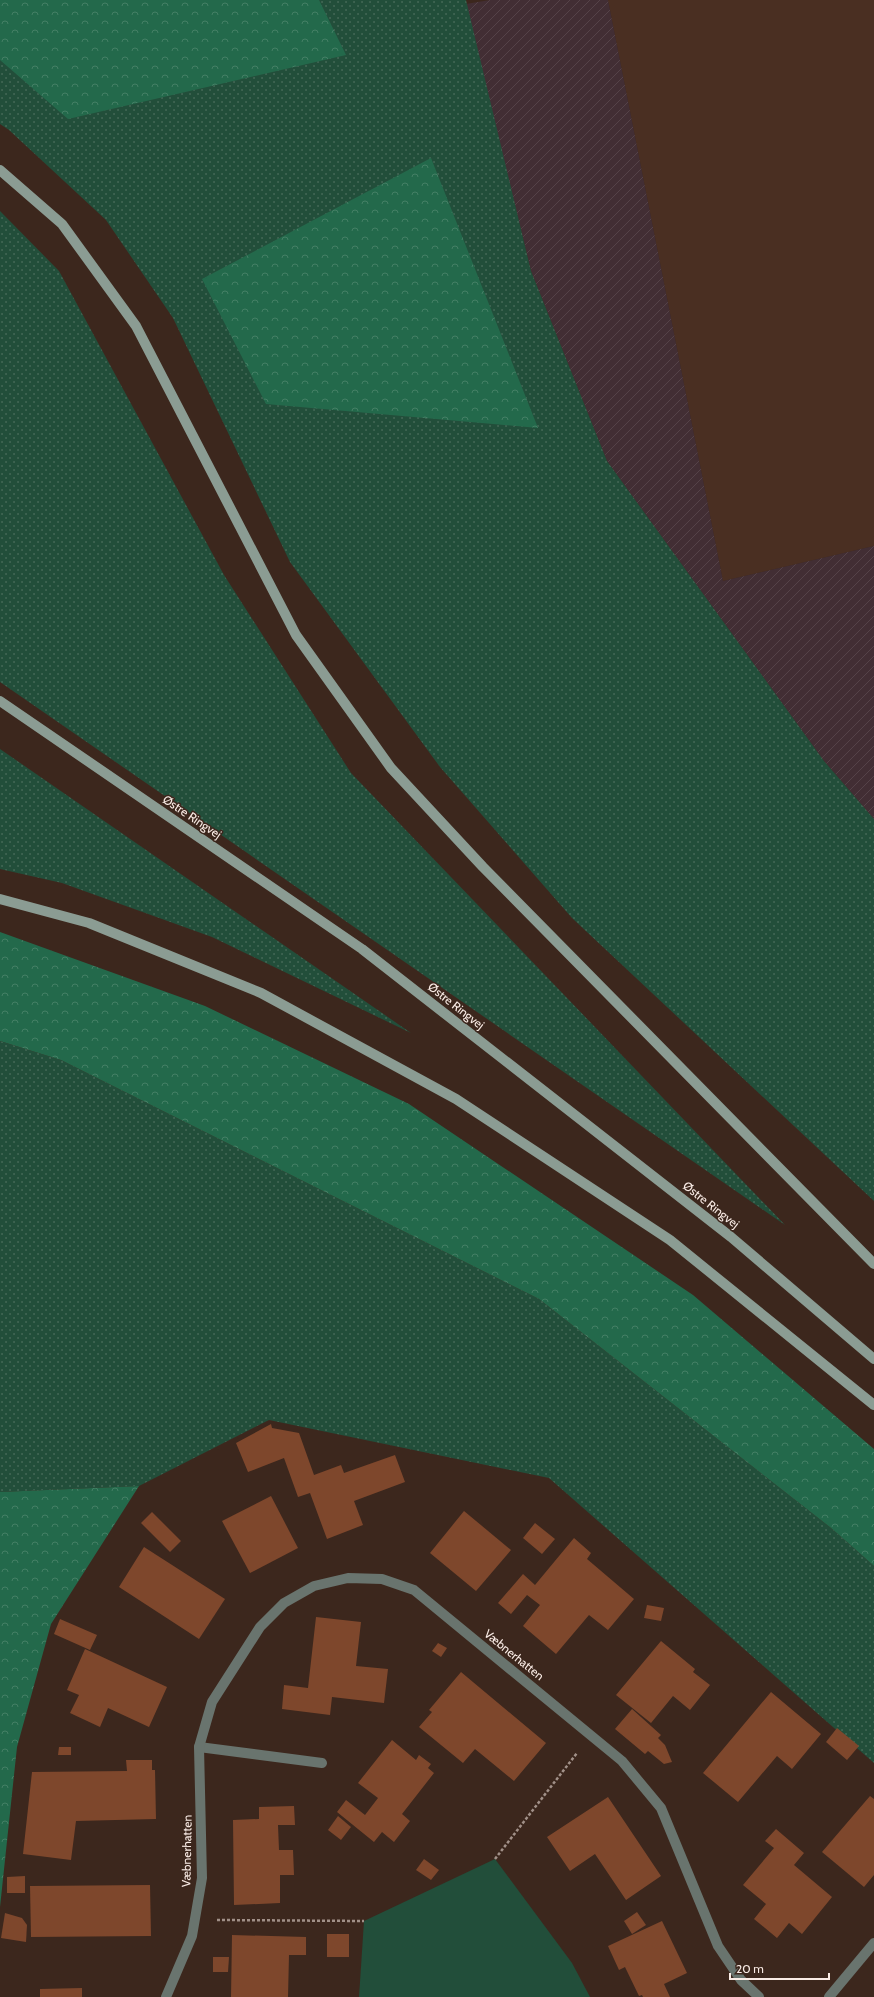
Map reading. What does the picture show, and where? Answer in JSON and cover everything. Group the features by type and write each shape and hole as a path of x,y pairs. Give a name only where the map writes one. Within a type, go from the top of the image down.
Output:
{"main road":[{"path":"0,170 62,224 136,326 296,635 391,768 483,866 874,1264"},
{"name":"Østre Ringvej","path":"0,701 362,949 731,1237 874,1359"},
{"path":"0,898 89,923 261,994 456,1099 670,1240 874,1405"}],"street":[{"name":"Væbnerhatten","path":"166,1997 192,1936 202,1878 199,1747 212,1702 260,1627 284,1603 314,1586 348,1578 382,1579 414,1590 622,1761 661,1808 718,1946 741,1980 759,1997"},
{"path":"199,1747 322,1763"},
{"path":"829,1997 874,1943"}],"path":[{"path":"495,1859 590,1735"},
{"path":"195,1920 364,1921"}],"shaded area":[{"path":"490,0 608,0 723,581 874,546 874,819 824,761 607,461 531,271 466,4"},
{"path":"608,0 874,0 874,546 723,581"}],"green space":[{"path":"0,0 466,0 531,271 607,461 824,761 874,819 874,1201 572,918 440,767 290,562 173,318 106,220 9,130 0,124"},
{"path":"0,0 319,0 346,55 68,119 0,60"},
{"path":"431,158 538,428 266,404 202,279"},
{"path":"0,211 59,271 224,575 351,773 785,1225 0,682"},
{"path":"0,749 411,1033 212,937 62,883 0,869"},
{"path":"0,932 205,1006 409,1104 693,1295 874,1449 874,1566 831,1528 539,1299 61,1060 0,1041"},
{"path":"0,1041 61,1060 539,1299 831,1528 874,1566 874,1763 549,1478 269,1420 139,1486 0,1492"},
{"path":"139,1486 51,1624 17,1747 0,1907 0,1492"},
{"path":"495,1859 572,1963 590,1997 359,1997 364,1921"}],"building":[{"path":"271,1424 272,1428 299,1433 314,1475 341,1465 344,1473 395,1455 405,1482 354,1501 363,1525 327,1539 310,1493 298,1497 284,1458 248,1472 236,1443"},
{"path":"271,1496 298,1548 250,1573 222,1521"},
{"path":"464,1511 511,1550 476,1591 430,1553"},
{"path":"152,1512 181,1541 170,1552 141,1523"},
{"path":"535,1523 555,1539 542,1554 523,1538"},
{"path":"574,1538 591,1553 587,1559 634,1599 608,1630 589,1615 556,1654 523,1626 540,1605 527,1595 511,1614 498,1603 523,1574 535,1585"},
{"path":"144,1547 225,1599 199,1639 119,1587"},
{"path":"647,1605 664,1608 661,1621 644,1618"},
{"path":"316,1617 361,1622 356,1666 388,1669 384,1703 332,1697 330,1715 282,1709 284,1685 308,1688"},
{"path":"60,1619 97,1635 90,1650 54,1634"},
{"path":"661,1641 695,1669 693,1672 710,1685 690,1710 673,1696 651,1723 616,1695"},
{"path":"438,1643 447,1648 441,1657 432,1651"},
{"path":"85,1649 167,1687 149,1727 108,1708 100,1727 70,1713 79,1695 67,1690"},
{"path":"461,1672 546,1743 514,1781 475,1749 463,1763 419,1727 432,1712 429,1710"},
{"path":"771,1692 821,1734 792,1769 777,1756 738,1802 703,1773"},
{"path":"632,1709 661,1735 658,1738 665,1745 672,1762 664,1764 648,1751 645,1754 615,1729"},
{"path":"837,1728 859,1746 847,1760 826,1742"},
{"path":"392,1740 416,1760 419,1755 431,1764 428,1768 434,1773 402,1814 410,1821 394,1842 382,1832 374,1842 337,1812 346,1800 365,1815 378,1798 358,1783"},
{"path":"59,1747 71,1747 71,1755 58,1755"},
{"path":"126,1760 152,1760 152,1770 155,1770 156,1819 76,1821 71,1860 23,1854 32,1772 127,1771"},
{"path":"870,1796 874,1799 874,1875 864,1887 822,1852"},
{"path":"608,1797 661,1876 626,1900 595,1854 570,1871 547,1837"},
{"path":"294,1806 295,1825 278,1825 279,1850 293,1850 294,1875 280,1875 280,1903 234,1905 233,1820 259,1819 259,1807"},
{"path":"338,1816 351,1827 341,1840 328,1830"},
{"path":"776,1829 804,1853 794,1865 832,1897 802,1934 789,1923 777,1938 754,1919 766,1904 743,1885 774,1848 765,1841"},
{"path":"424,1859 439,1870 431,1880 416,1870"},
{"path":"25,1876 25,1893 7,1893 7,1877"},
{"path":"150,1885 151,1936 31,1937 30,1886"},
{"path":"637,1912 646,1925 632,1934 624,1921"},
{"path":"5,1913 22,1918 27,1925 26,1942 1,1938"},
{"path":"662,1921 687,1973 664,1984 670,1997 639,1996 625,1967 619,1970 608,1946"},
{"path":"327,1934 349,1934 349,1957 327,1957"},
{"path":"232,1935 306,1937 306,1955 289,1955 288,1997 231,1997"},
{"path":"213,1957 229,1957 228,1972 213,1972"},
{"path":"82,1988 82,1997 40,1997 40,1989"}]}
